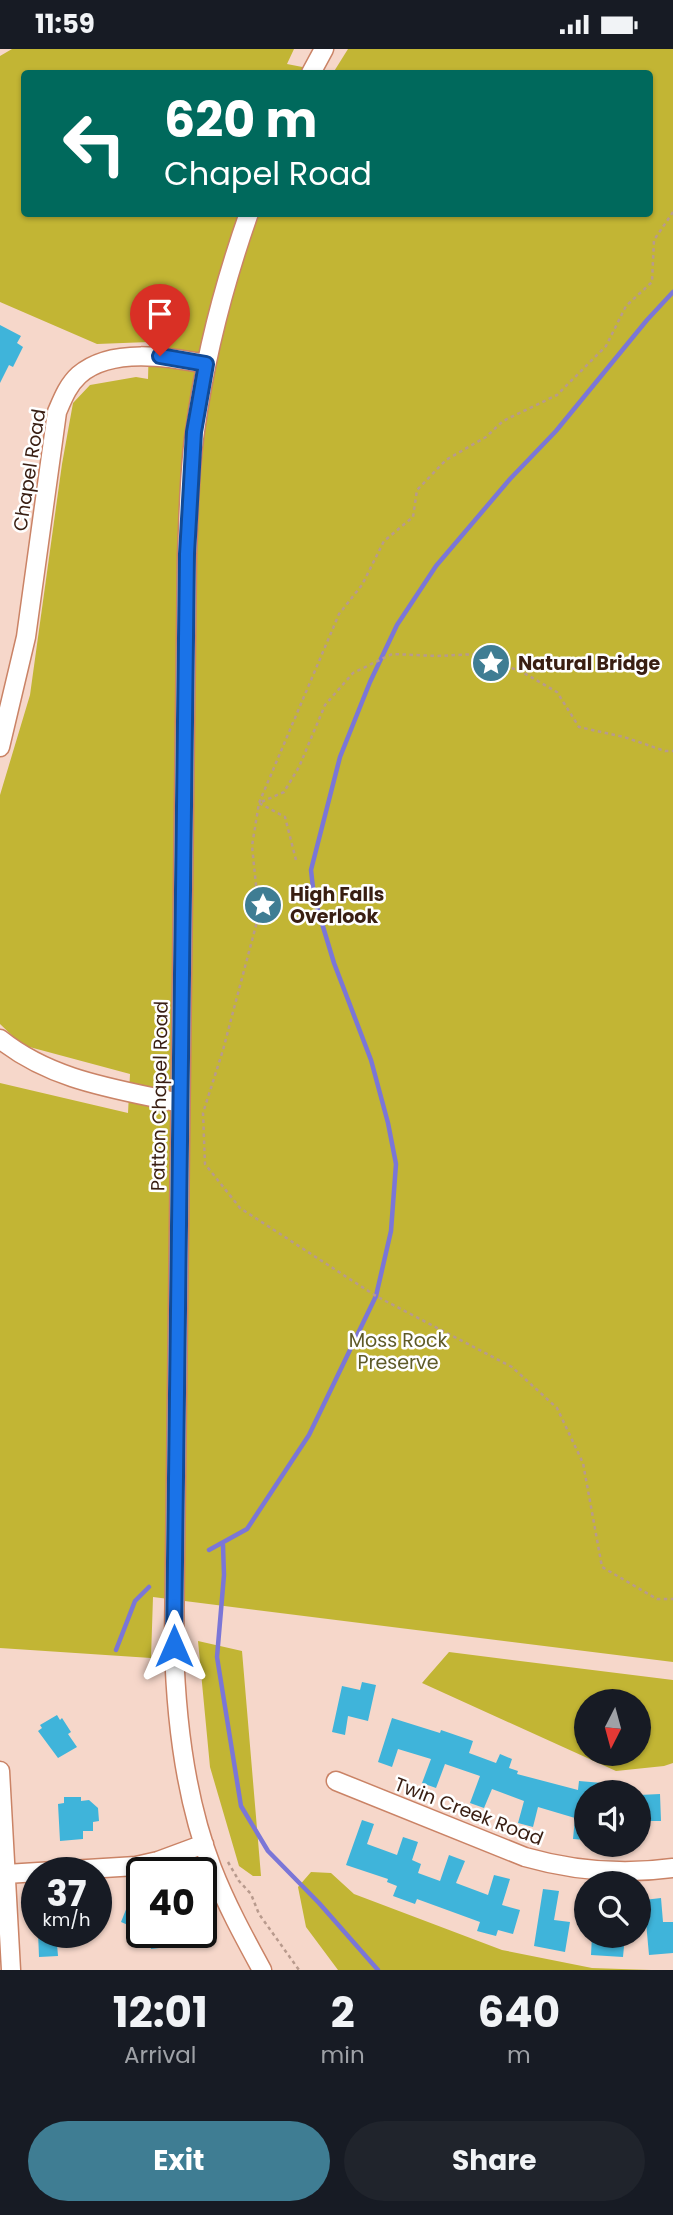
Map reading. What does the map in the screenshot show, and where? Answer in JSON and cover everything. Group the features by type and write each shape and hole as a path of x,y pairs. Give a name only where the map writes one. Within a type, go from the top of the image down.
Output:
{"street":[{"path":"313,70 324,49"},
{"name":"Patton Chapel Road","path":"248,217 222,297 206,364 194,432 187,554 175,1460 176,1693 188,1787 204,1844 234,1918 262,1970"},
{"name":"Chapel Road","path":"0,747 26,637 57,412 66,390 79,375 97,363 160,356 206,364"},
{"path":"0,1039 38,1065 64,1075 180,1103"},
{"path":"0,1771 11,1970"},
{"name":"Twin Creek Road","path":"336,1781 525,1857 547,1863 621,1872 673,1868"},
{"path":"6,1874 136,1866 204,1844"}],"path":[{"path":"673,212 654,240 652,282 626,306 606,346 557,395 503,421 486,437 446,460 416,490 413,517 384,541 362,586 339,614 259,803 252,846 259,914 223,1050 203,1113 205,1164 240,1208 376,1296 512,1367 557,1408 583,1462 602,1567 657,1599 673,1599"},
{"path":"259,803 284,792 299,767 325,705 353,673 392,655 477,654 524,673 557,692 579,727 673,751"},
{"path":"259,803 285,817 296,860"},
{"path":"223,1853 299,1970"}],"green space":[{"name":"Moss Rock Preserve","path":"12,49 294,49 287,64 318,70 21,70 21,217 653,217 653,70 335,70 348,49 673,49 673,1662 153,1597 151,1658 0,1648 0,1083 128,1113 130,1074 22,1045 0,1024 0,795 30,695 73,403 90,385 136,377 148,379 149,342 97,344 0,302 0,56"},
{"path":"198,1641 242,1651 261,1876 253,1876 239,1866 210,1767"},
{"path":"449,1652 673,1680 673,1763 616,1771 605,1766 651,1766 651,1689 574,1689 574,1752 422,1683"},
{"path":"311,1872 331,1873 354,1894 502,1950 592,1968 651,1970 338,1970 306,1927 298,1887"}],"building":[{"path":"0,325 21,336 17,343 23,347 13,367 9,365 0,383"},
{"path":"362,1682 376,1685 368,1721 348,1716 345,1735 332,1732 342,1686 360,1690"},
{"path":"57,1715 71,1732 68,1734 77,1747 58,1758 38,1731 42,1728 40,1725"},
{"path":"392,1718 440,1733 441,1730 473,1741 469,1753 496,1763 500,1754 512,1759 509,1768 518,1771 517,1774 574,1789 574,1818 538,1807 533,1827 518,1823 524,1801 492,1789 484,1808 470,1803 480,1776 445,1764 436,1788 422,1783 431,1759 398,1749 392,1767 378,1762"},
{"path":"651,1794 660,1794 661,1821 651,1821"},
{"path":"64,1797 81,1797 81,1801 89,1800 98,1808 99,1821 93,1822 93,1831 83,1831 83,1839 60,1841 58,1804 64,1803"},
{"path":"362,1820 374,1824 367,1844 397,1855 403,1837 418,1842 412,1860 421,1864 418,1873 440,1881 449,1855 465,1861 456,1883 488,1895 494,1875 510,1879 502,1905 520,1910 513,1934 498,1930 496,1936 477,1931 480,1922 417,1899 415,1904 393,1896 397,1886 387,1882 388,1879 346,1865"},
{"path":"543,1889 559,1891 554,1920 570,1922 565,1952 534,1946"},
{"path":"661,1898 663,1922 673,1922 673,1953 649,1955 651,1899"},
{"path":"126,1910 126,1924 121,1922"},
{"path":"39,1948 57,1948 58,1956 39,1957"},
{"path":"591,1948 624,1948 623,1957 591,1955"}],"waterway":[{"path":"209,1550 247,1529 309,1435 376,1296 391,1231 396,1164 388,1123 371,1060 334,963 314,897 311,870 340,757 370,682 397,625 436,566 510,479 556,431 673,292"},
{"path":"223,1545 224,1575 217,1657 241,1806 268,1851 319,1903 378,1970"},
{"path":"116,1650 135,1601 149,1587"}],"place":[{"name":"Natural Bridge","path":"491,663"},
{"name":"High Falls Overlook","path":"263,905"}],"route":[{"path":"160,356 206,364 194,432 187,554 174,1646"}]}
